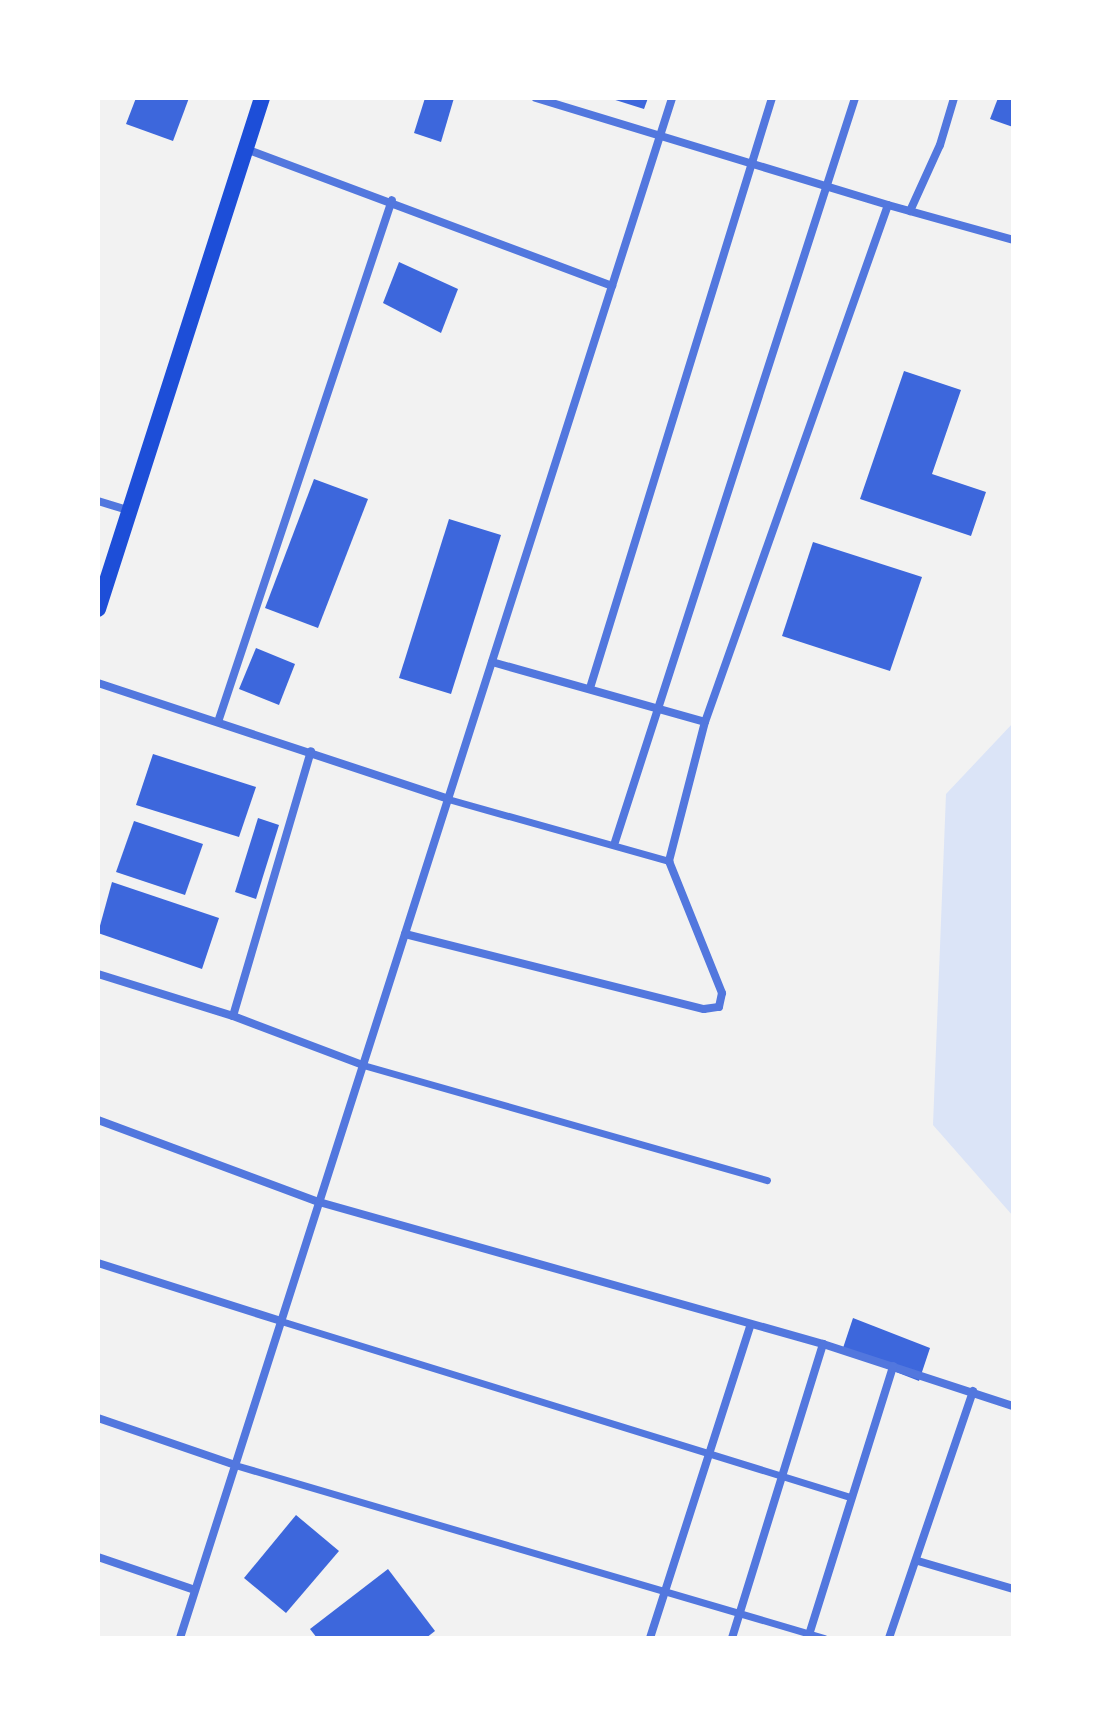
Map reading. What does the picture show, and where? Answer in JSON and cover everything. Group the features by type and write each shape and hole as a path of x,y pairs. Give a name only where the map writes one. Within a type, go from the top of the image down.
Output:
{"main road":[{"path":"98,609 127,510 262,98"}],"street":[{"path":"536,98 659,137 753,161 827,188 1013,240"},
{"path":"180,1638 672,98"},
{"path":"590,688 772,98"},
{"path":"615,842 655,708 855,98"},
{"path":"910,211 940,145 954,98"},
{"path":"246,149 392,200 612,286"},
{"path":"218,722 392,200"},
{"path":"405,934 704,1009 719,1007 722,993 669,861 705,722 888,205"},
{"path":"98,501 127,510"},
{"path":"492,662 705,722"},
{"path":"98,683 311,751 448,799 615,842 669,861"},
{"path":"233,1016 311,751"},
{"path":"98,974 233,1016 363,1065 767,1180"},
{"path":"98,1120 319,1202 750,1326 823,1344 1013,1406"},
{"path":"98,1263 777,1478 850,1497"},
{"path":"650,1638 750,1326"},
{"path":"732,1638 777,1478 823,1344"},
{"path":"809,1636 893,1366"},
{"path":"889,1638 918,1561 973,1391"},
{"path":"98,1418 235,1465 824,1638"},
{"path":"98,1557 195,1590"},
{"path":"918,1561 1013,1589"}],"shaded area":[{"path":"1013,723 1013,1216 933,1125 946,794"}],"building":[{"path":"136,98 189,98 173,141 126,124"},
{"path":"425,98 454,98 441,142 414,133"},
{"path":"609,98 648,98 644,109"},
{"path":"998,98 1013,98 1013,127 990,119"},
{"path":"399,262 458,289 441,333 383,303"},
{"path":"904,371 961,390 932,474 986,492 971,536 860,499"},
{"path":"314,479 368,499 318,628 265,608"},
{"path":"449,519 501,535 451,694 399,678"},
{"path":"813,542 922,577 890,671 782,636"},
{"path":"256,648 295,664 279,705 239,689"},
{"path":"153,754 256,787 239,837 136,805"},
{"path":"258,818 279,825 256,899 235,892"},
{"path":"134,821 203,844 185,895 116,872"},
{"path":"112,882 219,918 202,969 98,933"},
{"path":"853,1318 930,1348 919,1381 842,1351"},
{"path":"296,1515 339,1551 286,1613 244,1578"},
{"path":"388,1569 435,1631 426,1638 317,1638 310,1629"}]}
